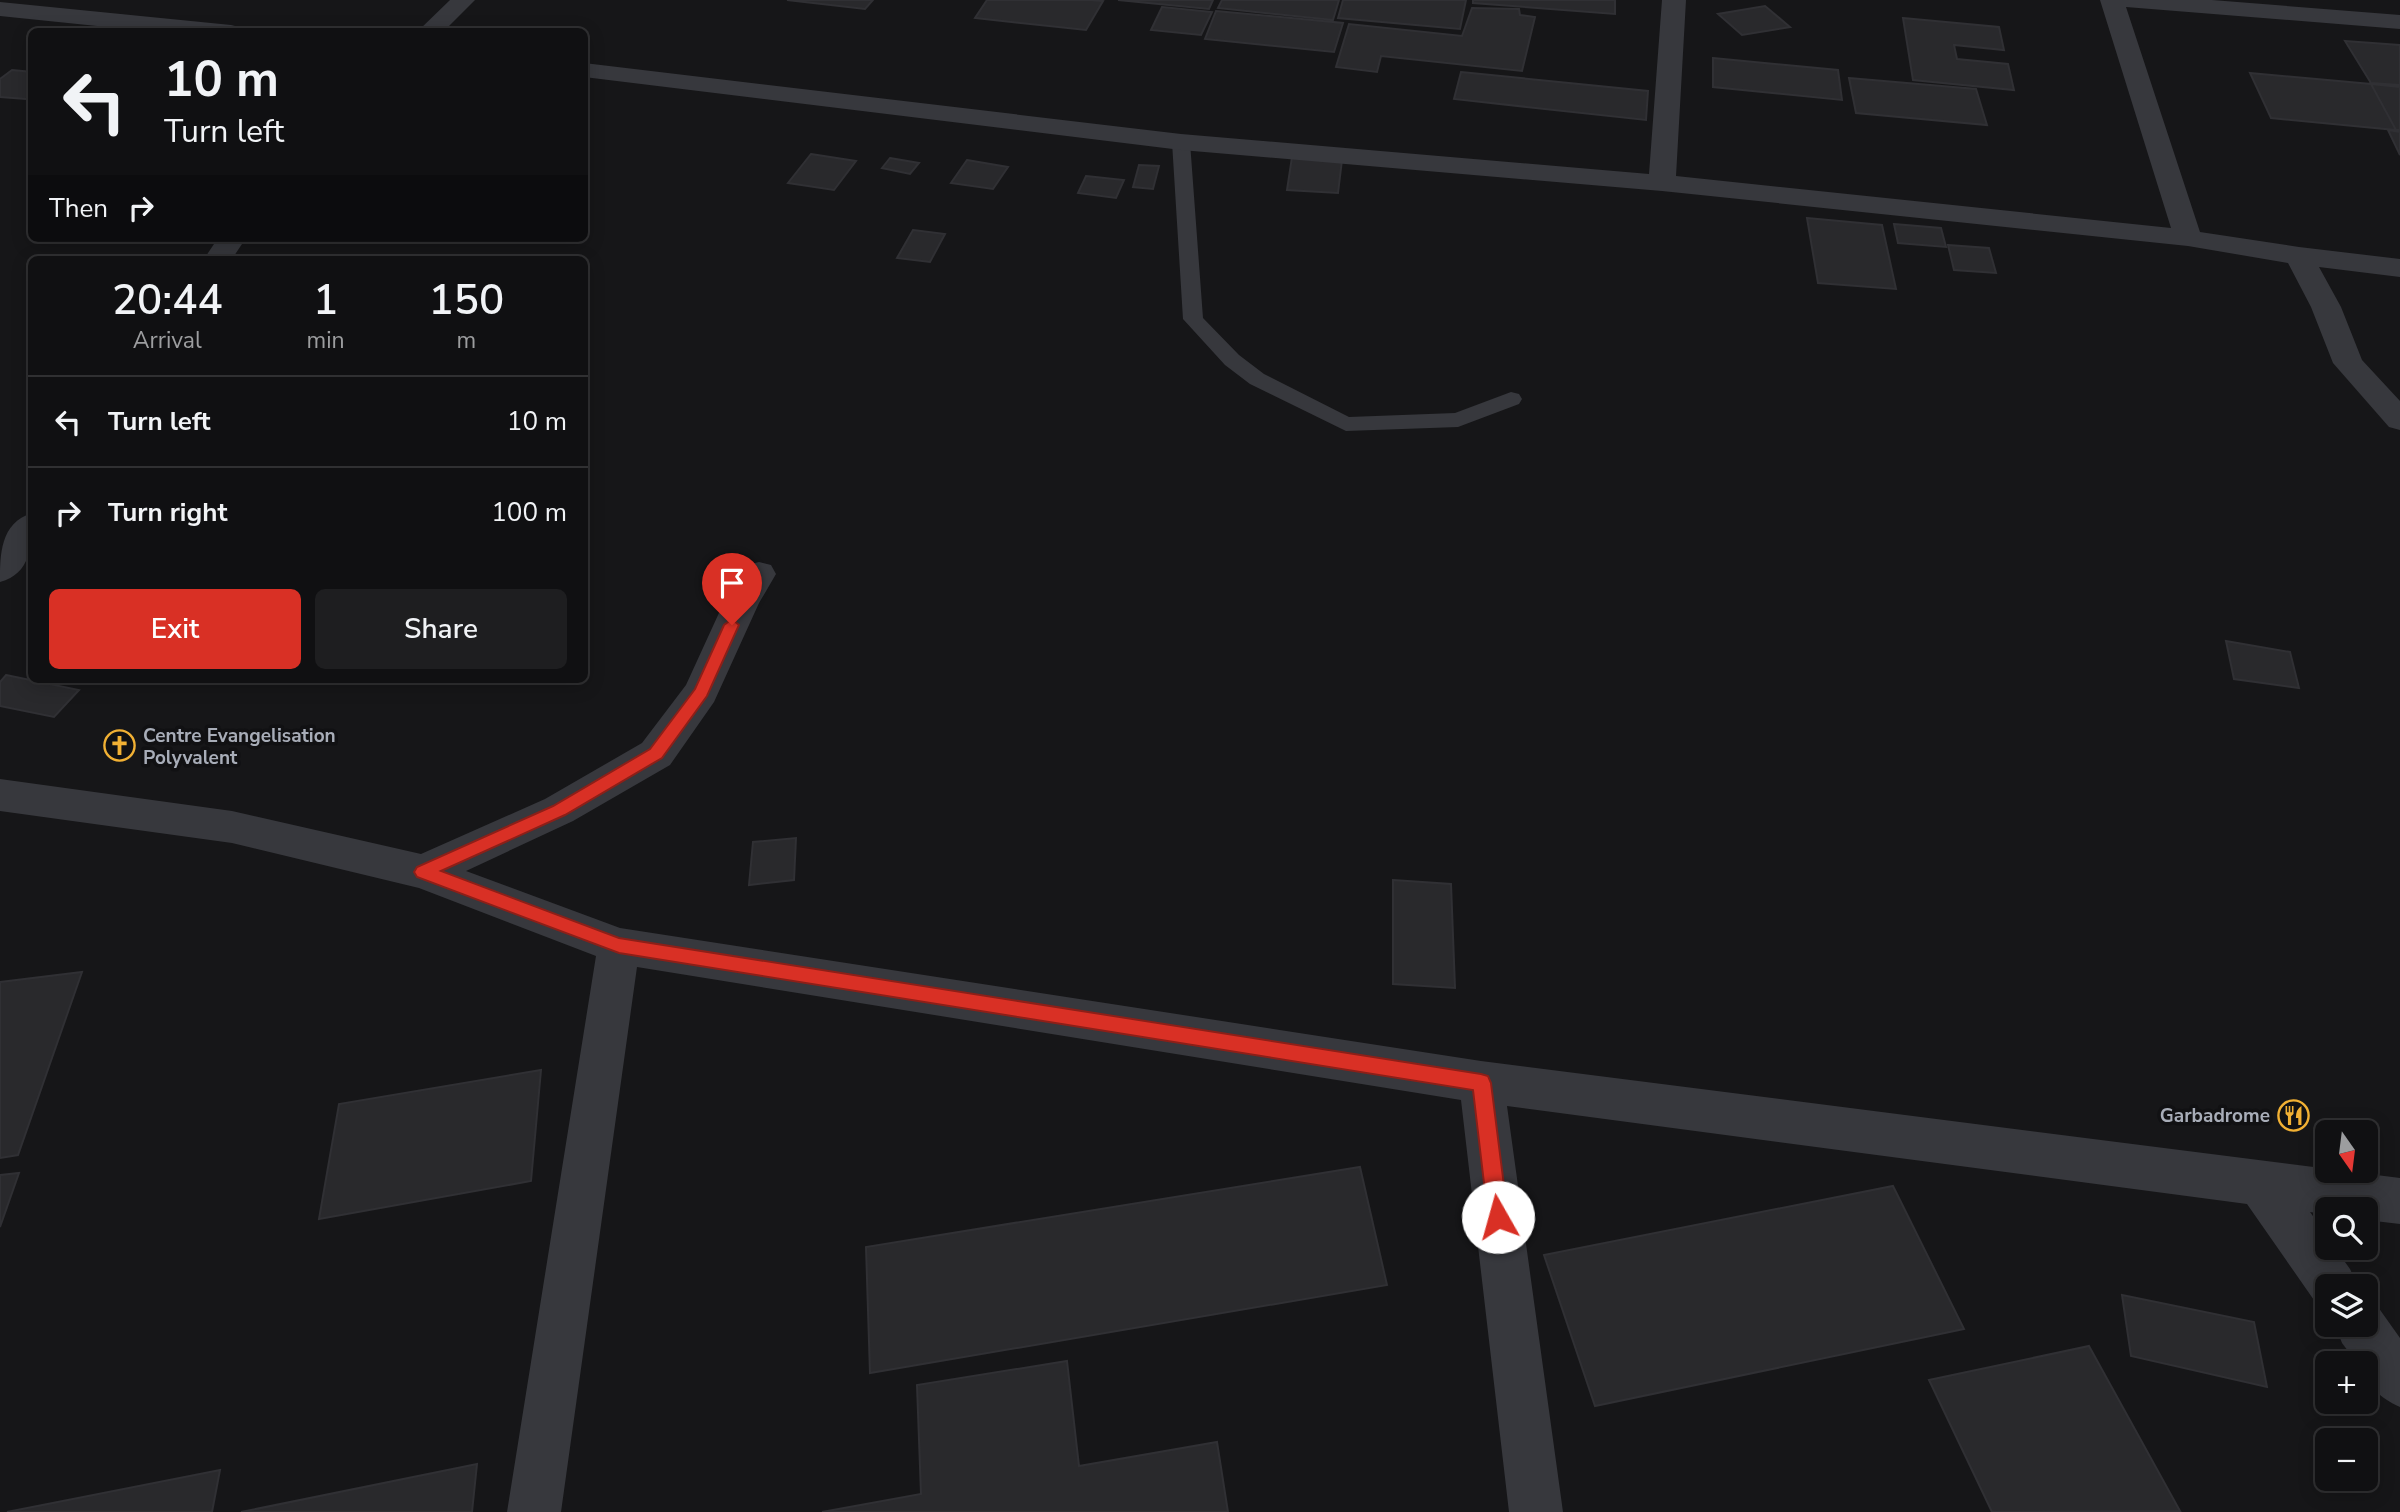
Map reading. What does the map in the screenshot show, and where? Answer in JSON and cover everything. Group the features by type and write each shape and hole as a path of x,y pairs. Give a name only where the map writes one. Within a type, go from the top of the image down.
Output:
{"street":[{"path":"433,28 463,0"},
{"path":"1662,183 1674,0"},
{"path":"2112,0 2188,238"},
{"path":"2125,0 2400,22"},
{"path":"0,9 191,28"},
{"path":"588,70 1181,142 1662,183 2188,238 2299,256 2400,268"},
{"path":"2299,256 2326,307 2348,363 2400,420"},
{"path":"0,570 28,531"},
{"path":"423,872 559,810 656,754 701,692 741,602 760,574"},
{"path":"0,794 232,827 423,872 619,946 1481,1083 2400,1201"},
{"path":"534,1512 619,946"},
{"path":"1481,1083 1536,1512"},
{"path":"2261,1184 2325,1274"},
{"path":"2369,1337 2400,1381"}],"lane":[{"path":"1181,142 1193,319 1232,360 1257,379 1346,424 1458,421 1511,399"}],"building":[{"path":"787,0 873,0 865,9"},
{"path":"987,0 1103,1 1086,30 975,18"},
{"path":"1118,0 1213,0 1209,9"},
{"path":"1222,0 1339,0 1333,20 1218,8"},
{"path":"1343,0 1466,0 1460,29 1338,18"},
{"path":"1473,0 1615,0 1615,14 1473,3"},
{"path":"1765,6 1790,27 1742,35 1718,14"},
{"path":"1162,7 1212,12 1201,35 1151,30"},
{"path":"1472,8 1519,9 1520,15 1535,17 1522,71 1381,56 1377,72 1336,67 1349,24 1462,36"},
{"path":"1216,11 1343,23 1334,52 1205,39"},
{"path":"1903,18 1999,27 2004,50 1954,45 1957,59 2008,64 2014,90 1913,80"},
{"path":"2345,41 2400,45 2400,85 2371,83"},
{"path":"1713,58 1838,70 1842,100 1713,87"},
{"path":"12,70 28,72 28,98 0,97 0,79"},
{"path":"1461,72 1648,91 1646,120 1454,99"},
{"path":"2250,73 2371,84 2396,130 2271,118"},
{"path":"1849,78 1976,89 1987,125 1856,113"},
{"path":"2371,84 2400,87 2400,130 2396,130"},
{"path":"2388,130 2400,132 2400,155"},
{"path":"811,154 856,161 834,190 788,183"},
{"path":"1292,157 1342,160 1338,193 1287,190"},
{"path":"890,158 919,163 910,174 882,168"},
{"path":"967,160 1008,167 993,189 951,183"},
{"path":"1139,165 1159,166 1153,189 1133,187"},
{"path":"1086,176 1124,180 1116,198 1078,193"},
{"path":"1807,218 1882,225 1896,289 1818,283"},
{"path":"1894,224 1941,228 1946,247 1898,243"},
{"path":"913,230 945,234 930,262 897,258"},
{"path":"1948,245 1989,248 1996,273 1954,270"},
{"path":"2226,641 2290,652 2299,688 2234,679"},
{"path":"6,675 28,680 28,683 45,683 79,690 54,717 0,706 0,682"},
{"path":"796,838 794,880 749,885 753,842"},
{"path":"1393,880 1451,884 1455,988 1393,984"},
{"path":"82,972 18,1155 0,1158 0,982"},
{"path":"541,1070 531,1181 319,1219 339,1104"},
{"path":"1360,1167 1387,1285 870,1373 866,1247"},
{"path":"19,1173 0,1227 0,1175"},
{"path":"1893,1186 1964,1329 1595,1406 1544,1255"},
{"path":"2122,1295 2254,1322 2267,1387 2131,1356"},
{"path":"2089,1346 2180,1511 1992,1512 1929,1380"},
{"path":"1067,1361 1079,1466 1217,1442 1228,1512 822,1512 921,1494 917,1385"},
{"path":"477,1464 472,1512 241,1512"},
{"path":"220,1470 212,1512 7,1512"}],"place":[{"name":"Centre Evangelisation Polyvalent","path":"120,746"},
{"name":"Garbadrome","path":"2293,1115"}],"route":[{"path":"732,625 701,692 656,754 559,810 423,872 619,946 1481,1083 1498,1217"}]}
